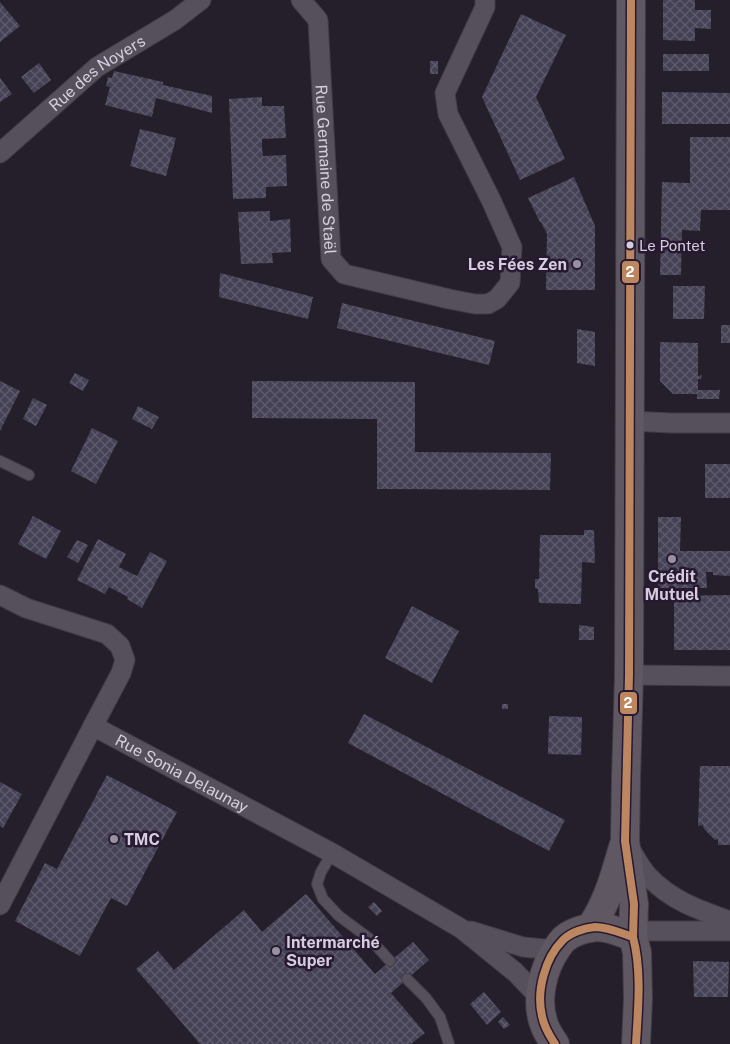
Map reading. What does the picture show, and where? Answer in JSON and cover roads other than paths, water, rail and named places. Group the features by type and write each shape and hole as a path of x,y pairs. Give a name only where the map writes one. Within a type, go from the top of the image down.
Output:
{"main road":[{"path":"631,0 629,676 626,841 634,904 633,937 637,952 638,999 636,1044"},
{"path":"590,928 605,902 626,841"},
{"path":"555,1044 544,1024 540,1009 542,981 550,958 563,939 576,932 590,928 616,930 633,937"}],"street":[{"name":"Rue des Noyers","path":"0,153 97,67 174,20 201,0"},
{"name":"Rue Germaine de Staël","path":"301,0 318,20 331,259 344,274 475,304 488,304 497,299 510,283 512,247 448,114 445,93 485,7 485,0"},
{"path":"630,421 730,423"},
{"path":"0,594 26,608 107,634 120,646 125,660 122,673 0,905"},
{"path":"629,676 730,676"},
{"name":"Rue Sonia Delaunay","path":"93,726 332,854 462,929 514,972 541,999"},
{"path":"626,841 647,876 673,898 730,921"},
{"name":"Rue Sonia Delaunay","path":"462,929 523,947 557,948"},
{"path":"633,937 647,932 730,931"}],"lane":[{"path":"0,461 28,475"},
{"path":"332,854 321,872 317,884 323,899 339,916 370,939 390,962"},
{"path":"408,979 426,998 440,1017 449,1044"}],"place":[{"name":"Le Pontet","path":"630,245"},
{"name":"Les Fées Zen","path":"577,264"},
{"name":"Crédit Mutuel","path":"672,559"},
{"name":"TMC","path":"114,839"},
{"name":"Intermarché Super","path":"276,951"}]}
